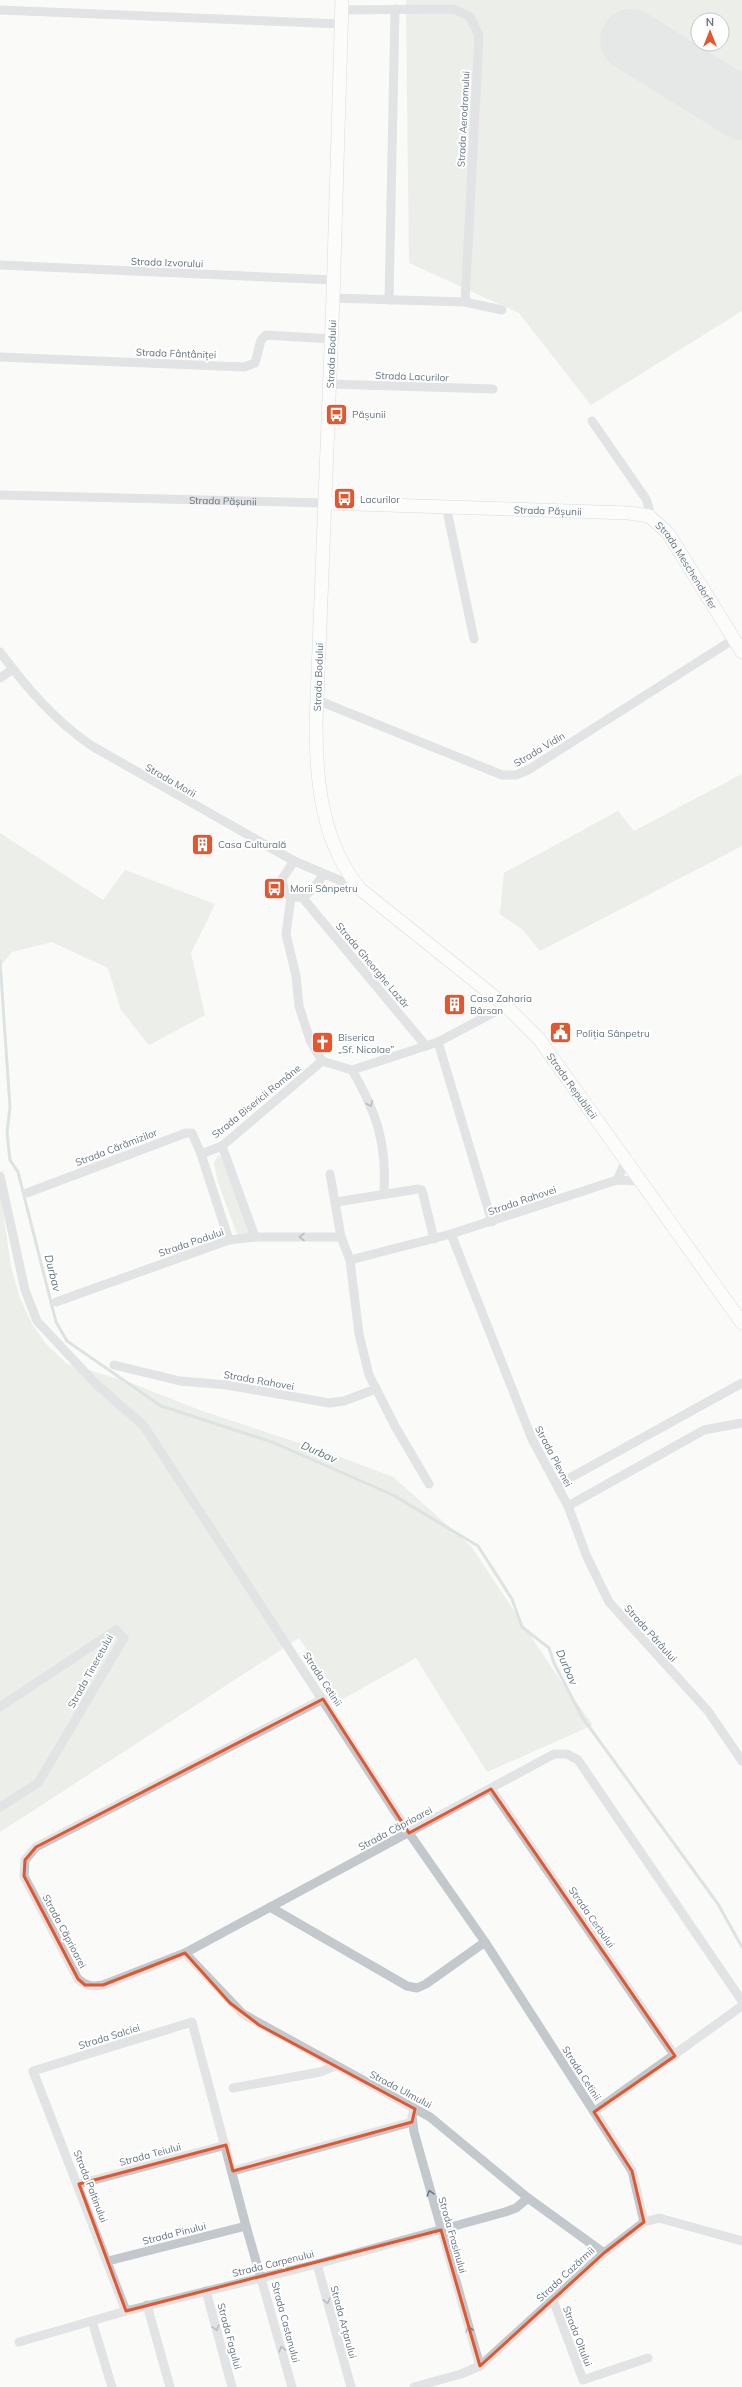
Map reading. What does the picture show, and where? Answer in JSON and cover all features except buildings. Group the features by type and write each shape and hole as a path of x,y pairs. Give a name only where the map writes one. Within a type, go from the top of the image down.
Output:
{"main road":[{"name":"Strada Bodului","path":"342,5 334,280 317,700 316,772 320,797 332,840 347,873 360,889"},
{"name":"Strada Pășunii","path":"325,503 629,513 649,516"},
{"name":"Strada Meschendorfer","path":"649,516 668,533 742,652"},
{"name":"Strada Republicii","path":"360,889 506,1006 553,1056 640,1181 742,1323"}],"street":[{"name":"Strada Aerodromului","path":"342,5 395,9 454,9 470,17 479,36 465,302"},
{"path":"389,300 395,9"},
{"path":"0,10 342,24"},
{"name":"Strada Izvorului","path":"0,266 334,280"},
{"path":"333,298 465,302 502,310"},
{"name":"Strada Fântâniței","path":"0,358 244,367 255,363 261,340 266,335 331,339"},
{"name":"Strada Lacurilor","path":"330,384 493,389"},
{"name":"Strada Meschendorfer","path":"592,421 646,499 649,508 649,516"},
{"name":"Strada Pășunii","path":"0,495 325,503"},
{"path":"446,506 474,639"},
{"name":"Strada Vidin","path":"317,700 502,775 516,775 528,770 734,639"},
{"name":"Strada Morii","path":"0,652 13,669 73,734 294,861 323,875 360,889"},
{"path":"0,665 13,669"},
{"path":"0,678 13,669"},
{"path":"294,861 282,879 285,892 291,897 302,897 310,893 323,875"},
{"path":"333,879 347,873"},
{"path":"291,897 286,934 296,976 299,1006 310,1040 322,1061 352,1070 438,1042 506,1006"},
{"name":"Strada Gheorghe Lazăr","path":"302,897 426,1046"},
{"path":"438,1042 492,1222"},
{"name":"Strada Bisericii Române","path":"201,1154 222,1146 322,1061"},
{"path":"352,1070 371,1104 381,1137 385,1157 384,1194"},
{"name":"Strada Cărămizilor","path":"27,1193 186,1133 194,1135 201,1154"},
{"path":"222,1146 255,1237"},
{"path":"201,1154 229,1240"},
{"path":"626,1161 617,1180 640,1181"},
{"path":"330,1174 341,1236 350,1260 358,1334 369,1375 395,1426 429,1484"},
{"name":"Strada Cetinii","path":"0,1176 26,1290 37,1321 96,1384 144,1426 409,1832 485,1942 632,2171 644,2222"},
{"name":"Strada Rahovei","path":"350,1260 434,1239 492,1222 617,1180"},
{"path":"336,1202 418,1189 422,1190 434,1239"},
{"name":"Strada Plevnei","path":"451,1234 529,1433 568,1506"},
{"name":"Strada Podului","path":"56,1302 229,1240 255,1237 341,1236"},
{"name":"Strada Rahovei","path":"114,1365 180,1381 227,1384 329,1403 344,1402 376,1389"},
{"path":"557,1485 742,1383"},
{"path":"568,1506 704,1430 742,1423"},
{"name":"Strada Pârâului","path":"568,1506 587,1557 609,1602 708,1711 742,1761"},
{"name":"Strada Tineretului","path":"0,1707 116,1630 124,1638 38,1783 0,1807"},
{"name":"Strada Căprioarei","path":"323,1699 36,1847 25,1860 24,1876 78,1979 85,1985 93,1987 103,1985 185,1953 554,1754 567,1754 578,1760 742,2002"},
{"name":"Strada Cerbului","path":"491,1789 674,2056"},
{"path":"270,1907 354,1956 412,1987 417,1988 426,1984 485,1942"},
{"name":"Strada Ulmului","path":"185,1953 230,2003 243,2014 430,2117 528,2198 604,2253"},
{"path":"594,2112 742,2006"},
{"name":"Strada Salciei","path":"33,2071 192,2022"},
{"name":"Strada Castanului","path":"192,2022 233,2171 246,2226 292,2387"},
{"path":"233,2088 320,2072 335,2066"},
{"name":"Strada Paltinului","path":"33,2071 79,2184 126,2311"},
{"name":"Strada Frasinului","path":"415,2109 412,2122 480,2366"},
{"path":"233,2171 412,2122"},
{"name":"Strada Teiului","path":"79,2184 226,2145"},
{"name":"Strada Carpenului","path":"19,2342 126,2311 317,2264 505,2212 516,2208 528,2198"},
{"path":"644,2222 658,2218 742,2241"},
{"name":"Strada Cazărmii","path":"414,2387 461,2374 480,2366 604,2253 644,2222"},
{"name":"Strada Pinului","path":"108,2260 246,2226"},
{"name":"Strada Arțarului","path":"317,2264 351,2387"},
{"name":"Strada Fagului","path":"206,2291 232,2387"},
{"name":"Strada Oltului","path":"553,2300 585,2383 648,2358"},
{"path":"147,2306 170,2387"},
{"path":"92,2321 112,2387"}],"highlighted area":[{"path":"323,1699 409,1833 491,1789 675,2056 594,2112 632,2171 644,2222 604,2253 480,2366 441,2230 126,2311 79,2184 226,2145 233,2171 412,2122 415,2109 259,2025 230,2003 185,1953 103,1985 85,1985 78,1979 24,1876 25,1860 36,1847"}],"shaded area":[{"path":"406,0 742,0 742,311 591,405 519,313 409,263"},
{"path":"742,774 742,846 540,951 523,930 500,914 504,873 618,811 634,831"},
{"path":"0,833 103,900 125,870 215,904 191,953 205,1015 149,1045 121,1010 108,968 52,942 12,952 0,967"},
{"path":"218,1155 224,1160 250,1234 244,1237 237,1234 218,1182 214,1163"},
{"path":"0,1191 11,1267 20,1298 32,1324 46,1344 66,1363 131,1383 202,1411 332,1454 393,1477 471,1546 558,1677 593,1725 487,1772 416,1658 341,1700 299,1638 0,1832"}],"waterway":[{"name":"Durbav","path":"0,961 10,1107 7,1133 10,1160 18,1172 56,1322 67,1341 161,1406 272,1442 393,1495 478,1546 512,1599 522,1627 549,1648 554,1663 582,1717 718,1904 742,1947"}],"runway":[{"path":"631,40 742,109"}],"place":[{"name":"Pășunii","path":"336,414"},
{"name":"Lacurilor","path":"344,499"},
{"name":"Casa Culturală","path":"203,844"},
{"name":"Morii Sânpetru","path":"274,888"},
{"name":"Casa Zaharia Bârsan","path":"455,1004"},
{"name":"Poliția Sânpetru","path":"560,1033"},
{"name":"Biserica „Sf. Nicolae”","path":"323,1043"}]}
